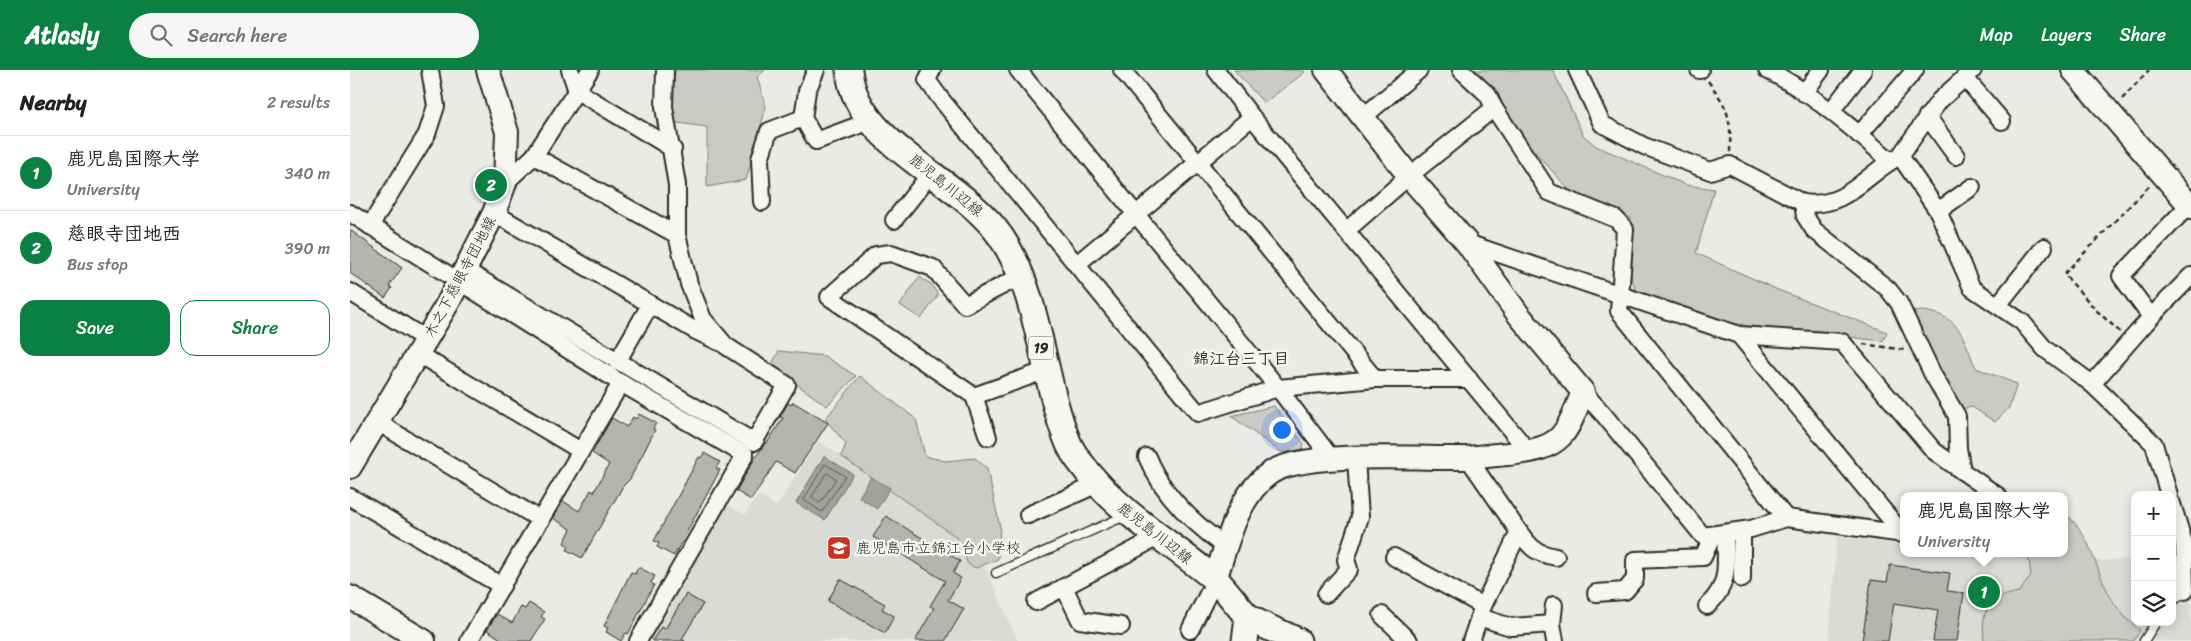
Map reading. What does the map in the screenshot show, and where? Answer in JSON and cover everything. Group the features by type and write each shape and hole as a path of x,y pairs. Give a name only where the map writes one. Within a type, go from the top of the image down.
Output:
{"main road":[{"name":"鹿児島川辺線","path":"849,70 851,85 857,100 870,120 889,140 968,200 984,216 1009,250 1021,276 1068,442 1098,484 1129,515 1215,580 1248,617 1298,641"},
{"path":"1245,641 1248,617"}],"street":[{"path":"370,226 427,134 436,106 430,70"},
{"name":"木之下慈眼寺団地線","path":"350,467 423,347 463,275 494,213 505,183 507,132 488,70"},
{"path":"570,70 577,91 673,149"},
{"path":"505,183 534,156 590,70"},
{"path":"666,70 664,107 673,149 677,185 677,235 689,284 703,320 726,346"},
{"path":"816,70 806,91 803,118 816,141 870,120"},
{"path":"932,70 928,80 940,98 1198,412 1278,388 1376,379 1469,379"},
{"path":"1018,70 1278,388 1332,459"},
{"path":"1122,70 1196,163 1376,379"},
{"path":"1216,70 1252,117 1528,451"},
{"path":"1326,70 1409,176 1467,244 1518,314 1703,536 1742,531 1786,518 1900,534"},
{"path":"1363,118 1419,70"},
{"path":"1461,70 1488,95 1494,108 1549,192 1616,219 1625,229 1619,311 1786,518"},
{"path":"1577,70 1602,124 1644,146 1710,171 1730,165 1804,203 1816,204 1847,196 1896,158 1939,101 1969,74 2002,121"},
{"path":"1767,70 1831,111 1859,135 1896,158 1938,211 1972,288 2022,322 2045,349 2092,384 2154,444 2169,491"},
{"path":"1804,93 1821,70"},
{"path":"1831,111 1863,70"},
{"path":"1859,135 1915,70"},
{"path":"2073,70 2190,206 2120,276 2151,317"},
{"path":"1347,230 1409,176 1494,108"},
{"path":"1927,116 1956,156"},
{"path":"1077,264 1252,117"},
{"path":"762,202 760,159 769,131 803,118"},
{"path":"534,156 677,235"},
{"path":"894,220 932,172"},
{"path":"1938,211 1972,187"},
{"path":"1804,203 1805,216 1814,230 1888,289 1899,303 1922,352 1958,416 1958,448 1962,471"},
{"path":"350,213 370,226 463,275 617,362 754,442 787,385 726,346 650,305 494,213"},
{"path":"1467,244 1619,293 1739,335 1842,342 1934,451 1992,492"},
{"path":"1998,306 2044,247"},
{"path":"988,437 974,396 829,297 876,255 892,253 933,268 965,305 1021,276"},
{"path":"463,275 621,383 745,455 638,641"},
{"path":"2092,384 2151,317 2191,276"},
{"path":"350,292 423,347 581,451"},
{"path":"617,362 650,305"},
{"path":"1739,335 1900,530"},
{"path":"974,396 1047,370"},
{"path":"470,641 621,383"},
{"path":"1190,630 1215,580 1232,528 1251,492 1271,473 1304,462 1332,459 1468,458 1528,451 1546,446 1561,436 1583,392"},
{"path":"377,422 541,520"},
{"path":"1147,457 1162,486 1206,532 1226,547"},
{"path":"1468,458 1530,547 1540,554 1556,557"},
{"path":"1326,594 1349,569 1346,560 1360,516 1356,459"},
{"path":"1028,515 1098,484"},
{"path":"350,497 502,586"},
{"path":"2176,517 2184,543 2188,589"},
{"path":"1742,531 1742,580"},
{"path":"1471,641 1481,612 1519,532"},
{"path":"1596,593 1625,591 1635,579 1635,560 1703,557 1719,534"},
{"path":"1707,606 1718,596 1726,572 1719,534"},
{"path":"1036,602 1158,536"},
{"path":"1394,557 1481,612 1511,627 1552,624"},
{"path":"1064,587 1080,620 1121,626"},
{"path":"350,597 424,641"},
{"path":"1554,605 1552,624 1555,641"},
{"path":"1382,615 1410,641"}],"lane":[{"path":"996,573 1129,515"},
{"path":"2176,599 2188,589"},
{"path":"2144,641 2153,626"}],"path":[{"path":"1700,70 1722,100 1731,122 1730,165"},
{"path":"2110,111 2149,70"},
{"path":"2131,341 2096,310 2064,274 2162,174"},
{"path":"1842,342 1922,352"}],"shaded area":[{"path":"675,70 765,70 757,77 766,107 746,180 707,187 707,127 671,122"},
{"path":"1234,70 1302,70 1305,72 1264,103"},
{"path":"1471,70 1553,70 1583,135 1596,146 1686,185 1714,189 1696,253 1778,290 1887,332 1883,341 1749,326 1681,312 1640,300 1631,278 1631,218 1573,194 1517,132"},
{"path":"919,277 931,284 938,295 921,319 900,305"},
{"path":"1924,311 1937,314 1953,323 1959,330 1976,368 2017,384 2009,408 1995,422 1972,407 1952,410 1912,312"},
{"path":"779,351 824,356 856,376 827,406 771,366"},
{"path":"860,376 916,419 925,456 945,461 975,458 987,468 1000,527 998,559 976,568 968,564 955,536 841,456 846,444 825,419"},
{"path":"1274,406 1304,444 1303,449 1282,453 1231,416"},
{"name":"鹿児島市立錦江台小学校","path":"818,442 896,486 962,515 1018,641 644,641 726,504 745,515 758,495 777,506"},
{"path":"2068,517 2086,539 2103,582 2114,603 2131,623 2131,626 2135,626 2140,630 2134,641 1984,641 1984,621 1988,607 2000,598 2019,592 2031,576 2029,557 2068,557"},
{"path":"2191,531 2191,641 1829,641 1837,536 1900,545 1900,557 2069,557 2098,561 2131,559 2131,626 2176,626 2176,539"}],"water":[{"path":"824,456 853,474 825,520 796,503"},
{"path":"871,477 890,488 877,509 859,497"}],"building":[{"path":"350,230 402,268 389,286 392,288 385,298 350,273"},
{"path":"793,402 828,423 795,473 776,462 751,500 736,491 755,458 783,418 780,417 788,403 791,405"},
{"path":"639,414 656,423 653,429 655,430 630,479 623,486 582,558 567,550 569,546 564,543 571,529 553,518 563,501 579,511 591,490 594,492 609,464 592,453 612,418 627,427 633,417 636,419"},
{"path":"704,453 720,462 716,468 720,470 674,556 657,547 659,543 654,541 699,457 701,458"},
{"path":"886,516 960,561 953,573 961,578 948,600 964,609 945,641 915,641 934,608 930,606 945,581 873,537"},
{"path":"1890,565 1950,573 1947,591 1964,593 1957,641 1933,641 1938,610 1894,603 1888,641 1862,641 1871,580 1887,582"},
{"path":"638,567 655,576 651,583 654,585 628,634 626,633 621,641 606,632 608,628 604,626 631,572 635,574"},
{"path":"840,579 885,604 882,609 894,616 885,633 828,601"},
{"path":"686,594 703,604 682,639 685,641 652,641 661,627 665,629"},
{"path":"529,603 544,612 541,617 545,619 531,641 504,641 487,630 497,614 512,623 521,607 525,609"}],"place":[{"name":"慈眼寺団地西","path":"491,185"},
{"name":"鹿児島市立錦江台小学校","path":"839,548"},
{"name":"鹿児島国際大学","path":"1984,592"}],"district":[{"name":"錦江台三丁目","path":"1241,358"}]}
